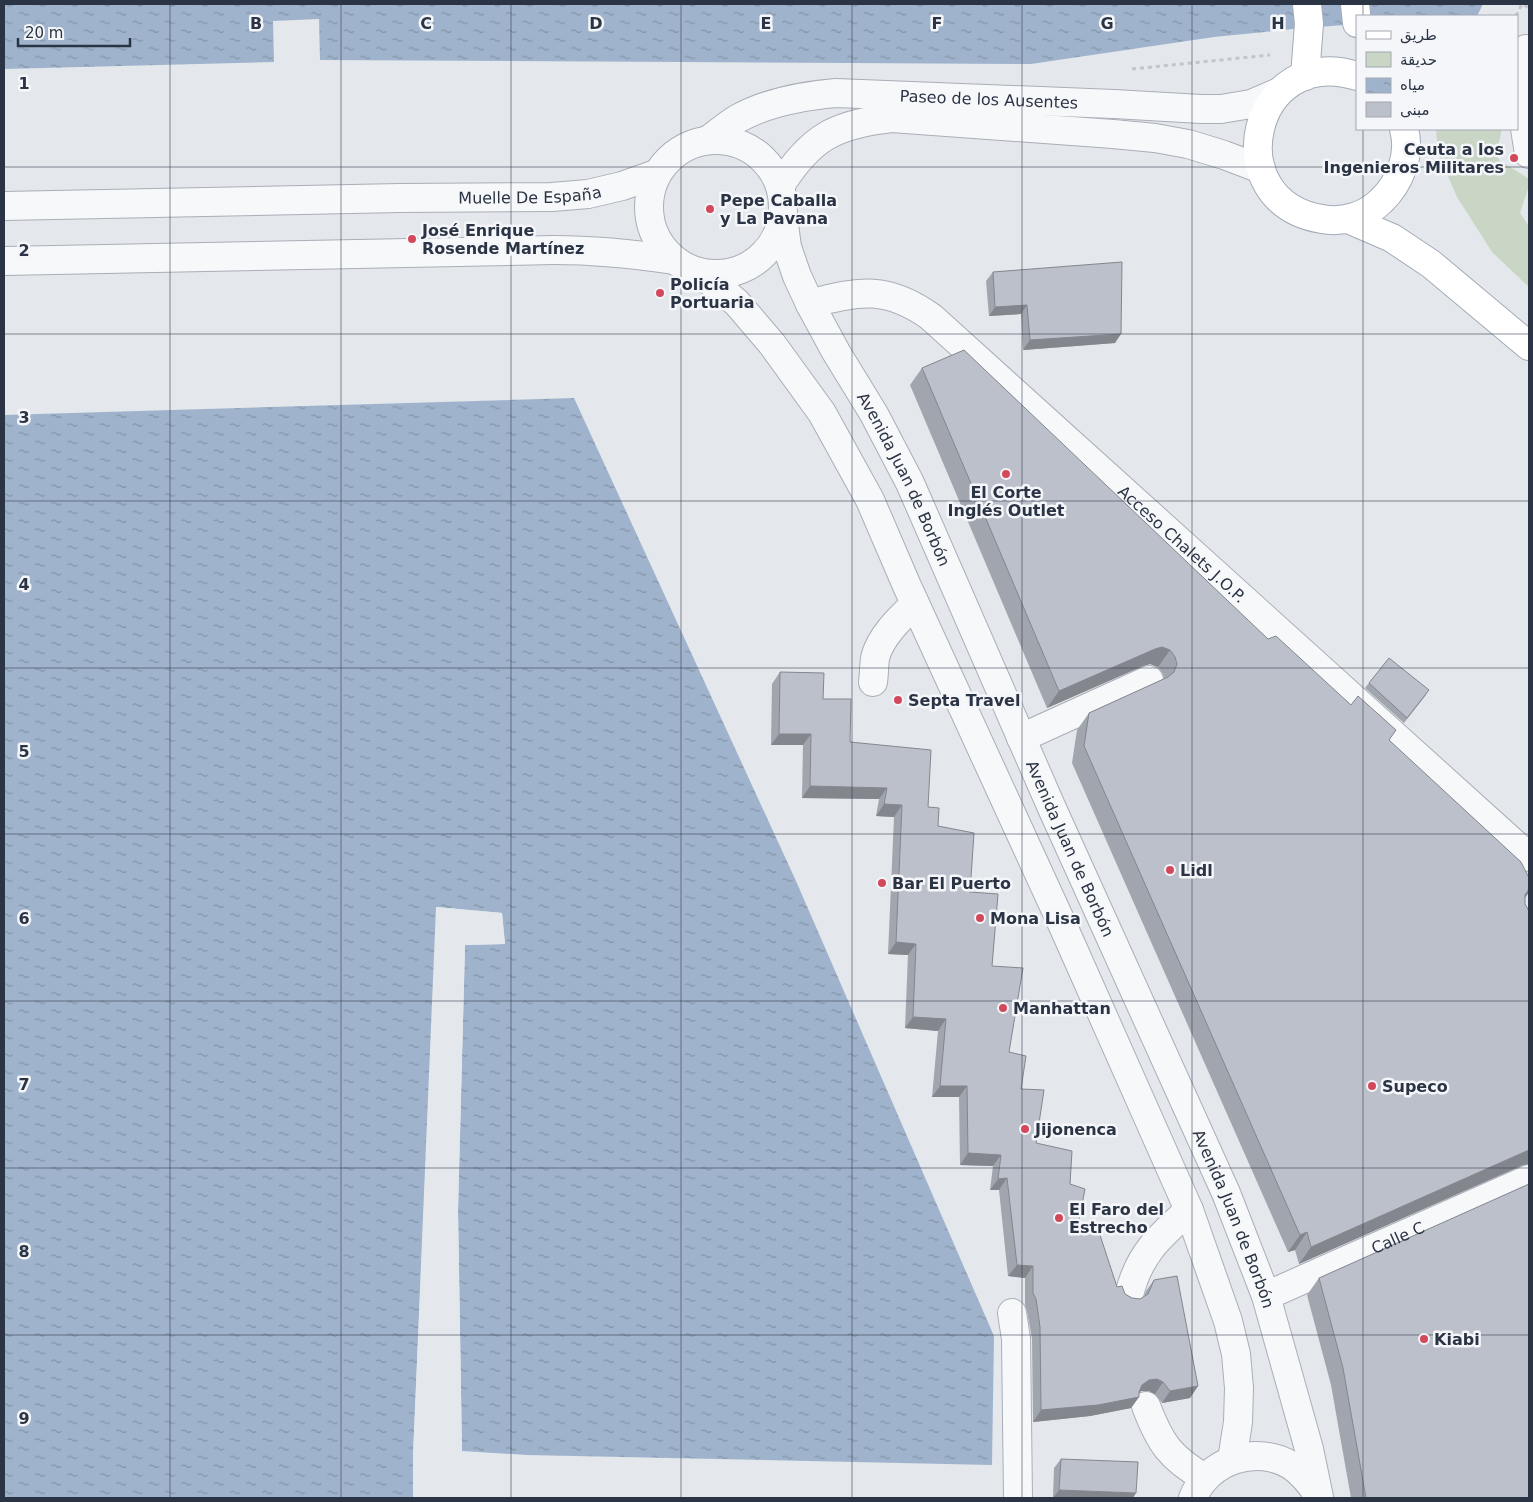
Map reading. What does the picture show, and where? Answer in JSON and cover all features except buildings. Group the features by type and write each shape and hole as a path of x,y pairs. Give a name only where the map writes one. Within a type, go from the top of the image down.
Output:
{"main road":[{"path":"1305,76 1308,14"},
{"path":"1356,76 1342,72 1323,72 1305,76 1279,92 1270,104 1262,118 1258,132 1257,151 1261,169 1268,185 1280,200 1295,211 1312,218 1348,219 1366,213 1380,202 1392,188 1401,172 1406,154 1404,130"},
{"path":"1348,219 1392,238 1431,264 1529,346"}],"street":[{"path":"1524,50 1524,122 1529,154"},
{"name":"Paseo de los Ausentes","path":"708,140 737,119 766,106 799,96 836,93 1114,104 1201,110 1251,104 1279,92"},
{"name":"Paseo de los Ausentes","path":"780,186 794,164 813,144 837,130 864,121 892,118 1155,138 1188,144 1261,169"},
{"path":"4,260 594,250 634,254 684,266 713,275 726,274 751,265 766,253 777,236 783,217 780,186 772,170 760,156 744,146 726,140 708,140 692,144 678,151 666,161 656,174 650,189 648,204 649,220 654,235 662,248 684,266 716,286 756,322 822,413 870,500 915,604 1063,926 1189,1210 1228,1320 1236,1354 1239,1388 1238,1422 1232,1460"},
{"name":"Muelle De España","path":"4,206 552,196 588,194 622,186 656,174"},
{"name":"Avenida Juan de Borbón","path":"783,217 787,247 797,276 836,352 874,414 910,483 1021,738 1226,1193 1266,1296 1309,1449 1319,1498"},
{"name":"Acceso Chalets J.O.P.","path":"810,304 847,295 875,293 895,297 914,305 931,317 1529,857"},
{"path":"873,682 876,657 885,637 915,604"},
{"path":"1021,738 1149,680"},
{"name":"Calle C","path":"1266,1296 1529,1179"},
{"path":"1129,1295 1133,1278 1140,1262 1164,1233 1189,1210"},
{"path":"1012,1313 1016,1339 1018,1498"},
{"path":"1146,1406 1161,1440 1172,1455 1186,1467 1199,1488 1217,1467 1232,1460 1252,1456 1273,1458 1292,1466 1308,1479 1319,1498"}],"path":[{"path":"1522,4 1529,8"},
{"path":"1114,104 1116,71 1272,55"}],"green space":[{"path":"1436,130 1502,130 1497,151 1499,160 1529,179 1529,186 1520,213 1529,226 1529,287 1492,252 1457,197 1438,153"}],"water":[{"path":"4,4 1529,4 1518,15 1356,15 1356,24 1214,37 1031,64 320,60 319,19 273,21 274,62 4,69"},
{"path":"574,398 796,881 994,1336 992,1465 527,1455 462,1451 458,1211 465,945 505,944 502,913 437,907 413,1456 413,1498 4,1498 4,415"}],"pier":[{"path":"1483,4 1529,4 1529,49 1518,43 1518,15 1478,15"},
{"path":"436,907 502,913 505,944 465,945 458,1211 462,1451 460,1451 455,1211 462,945 465,943 503,942 499,915 439,910 415,1456 413,1456"}],"place":[{"name":"Ceuta a los Ingenieros Militares","path":"1514,158"},
{"name":"Pepe Caballa y La Pavana","path":"710,209"},
{"name":"José Enrique Rosende Martínez","path":"412,239"},
{"name":"Policía Portuaria","path":"660,293"},
{"name":"El Corte Inglés Outlet","path":"1006,474"},
{"name":"Septa Travel","path":"898,700"},
{"name":"Lidl","path":"1170,870"},
{"name":"Bar El Puerto","path":"882,883"},
{"name":"Mona Lisa","path":"980,918"},
{"name":"Manhattan","path":"1003,1008"},
{"name":"Supeco","path":"1372,1086"},
{"name":"Jijonenca","path":"1025,1129"},
{"name":"El Faro del Estrecho","path":"1059,1218"},
{"name":"Kiabi","path":"1424,1339"}]}
